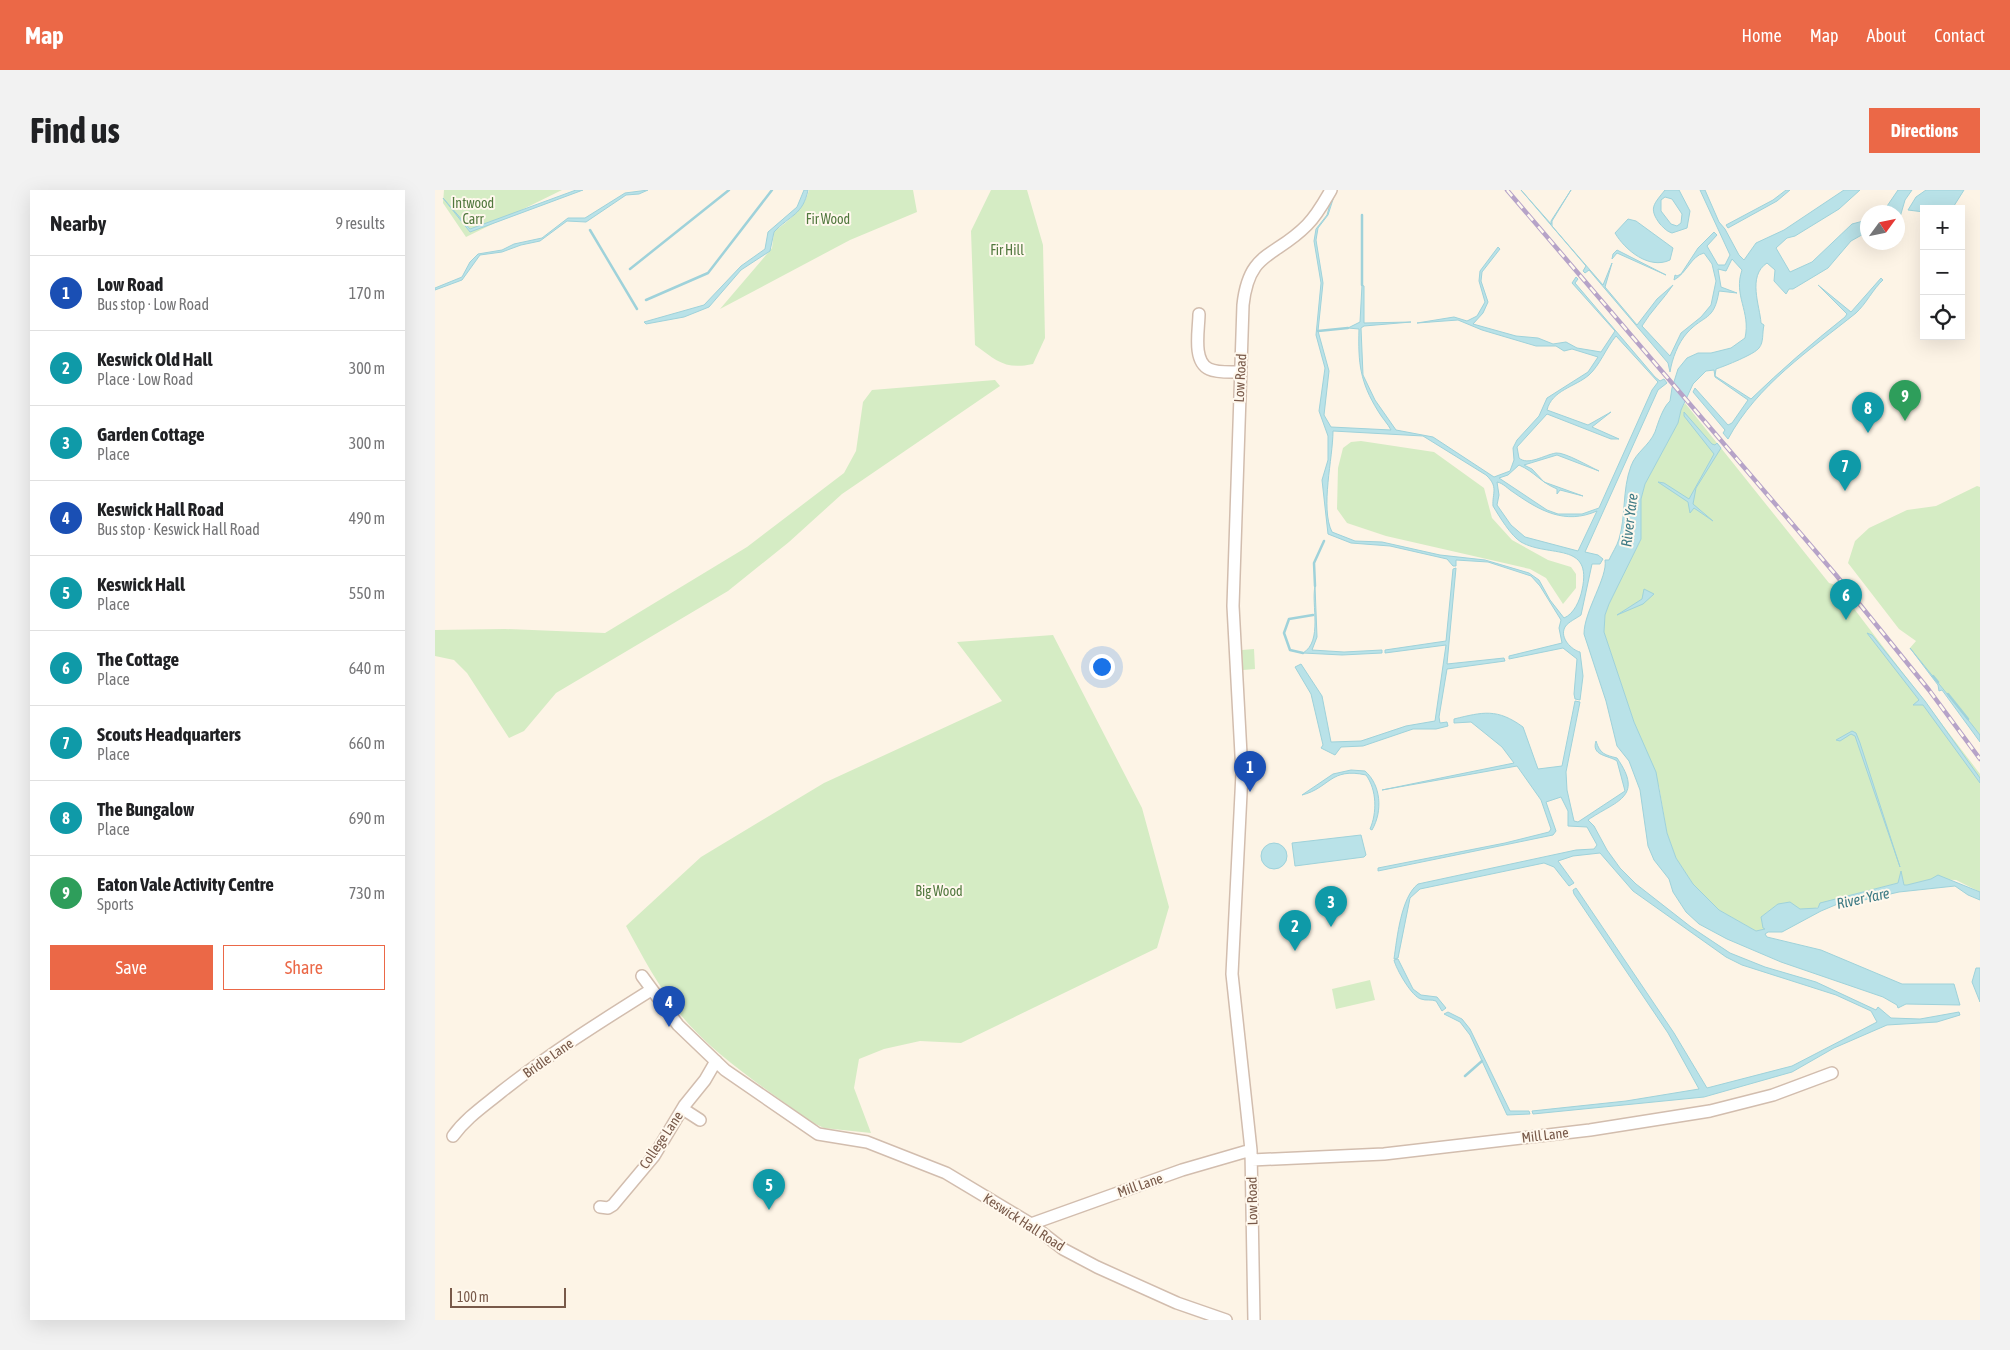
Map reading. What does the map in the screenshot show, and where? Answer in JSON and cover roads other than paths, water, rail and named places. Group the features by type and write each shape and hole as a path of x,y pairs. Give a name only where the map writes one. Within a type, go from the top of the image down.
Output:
{"street":[{"name":"Low Road","path":"1254,1320 1251,1155 1232,974 1242,773 1233,606 1243,305 1245,286 1249,274 1263,257 1307,225 1331,190"},
{"path":"1199,314 1199,356 1202,364 1209,370 1240,372"},
{"name":"Keswick Hall Road","path":"642,976 678,1024 716,1061 770,1102 818,1134 867,1142 946,1173 1031,1224 1063,1249 1097,1267 1177,1303 1226,1320"},
{"name":"Bridle Lane","path":"453,1136 463,1122 517,1080 570,1041 651,990"},
{"name":"College Lane","path":"600,1207 608,1208 613,1206 654,1156 684,1106 705,1080 716,1061"},
{"name":"Mill Lane","path":"1031,1224 1165,1176 1251,1155 1384,1154 1589,1130 1710,1111 1773,1095 1832,1073"},
{"path":"683,1109 700,1120"}],"water":[{"path":"576,190 583,190 470,232 443,198 470,229"},
{"path":"648,190 639,194 626,195 586,222 567,221 540,241 502,252 480,255 462,280 435,290 435,288 462,277 470,262 478,254 502,250 514,244 542,238 568,218 585,218 625,193"},
{"path":"804,190 808,190 803,205 774,232 770,251 741,270 709,307 684,317 646,324 644,322 704,305 741,266 765,249 768,232 797,207"},
{"path":"1334,190 1336,190 1328,215 1318,228 1316,240 1323,283 1318,331 1329,371 1324,415 1331,427 1391,430 1367,391 1361,372 1359,329 1348,328 1360,322 1362,285 1364,286 1364,323 1411,322 1364,326 1361,328 1363,375 1375,400 1396,430 1433,437 1494,477 1510,471 1514,460 1513,448 1517,440 1539,416 1547,398 1588,372 1598,357 1572,349 1564,351 1556,346 1536,346 1482,330 1458,320 1417,323 1454,317 1467,321 1477,316 1485,302 1479,281 1480,271 1498,247 1500,249 1482,272 1481,281 1488,302 1483,313 1473,324 1516,336 1538,338 1553,344 1566,342 1577,348 1601,352 1615,331 1572,283 1576,277 1578,279 1575,283 1655,377 1660,381 1664,379 1667,383 1658,390 1585,552 1598,555 1603,559 1600,564 1592,564 1581,615 1568,623 1564,631 1567,643 1573,649 1580,652 1583,676 1580,700 1575,699 1574,694 1577,659 1563,648 1509,659 1509,656 1562,643 1559,628 1561,620 1540,586 1531,576 1488,562 1456,560 1456,566 1453,566 1447,559 1390,546 1351,543 1328,534 1322,480 1328,460 1328,436 1319,411 1325,368 1316,335 1321,283 1314,241 1316,229 1327,215","holes":["1616,336 1658,382 1652,390 1599,508 1582,514 1558,514 1547,510 1499,478 1508,475 1519,465 1543,481 1532,469 1524,465 1557,455 1599,471 1560,453 1527,461 1519,458 1517,447 1547,414 1611,439 1619,439 1592,427 1611,412 1588,425 1547,410 1550,403 1559,393 1593,371","1333,431 1423,436 1486,475 1494,487 1493,506 1505,526 1517,539 1532,547 1575,557 1581,564 1584,575 1582,590 1574,610 1564,618 1550,600 1539,580 1529,573 1485,560 1440,555 1382,542 1355,541 1332,532 1327,510","1497,482 1533,505 1553,514 1574,517 1597,511 1578,551 1525,537 1511,525 1497,505 1499,495"]},
{"name":"River Yare","path":"1521,190 1551,224 1551,221 1571,190 1552,221 1552,226 1603,285 1612,263 1605,287 1637,325 1657,299 1673,285 1642,326 1670,356 1681,333 1701,317 1711,305 1716,281 1712,264 1704,253 1696,257 1681,274 1698,248 1714,232 1717,235 1707,246 1718,265 1725,265 1730,255 1700,190 1705,190 1719,222 1744,260 1756,243 1784,230 1844,190 1860,190 1839,209 1795,236 1787,238 1776,248 1790,272 1812,262 1852,224 1860,222 1860,236 1851,241 1828,268 1793,289 1789,289 1786,294 1774,281 1775,270 1767,263 1761,269 1757,275 1756,291 1761,323 1764,325 1761,346 1756,351 1733,363 1716,369 1715,376 1751,399 1847,314 1818,285 1851,312 1881,278 1883,280 1856,313 1769,385 1740,420 1728,439 1723,433 1725,430 1693,392 1695,388 1728,425 1732,423 1748,400 1715,377 1714,370 1706,371 1693,384 1681,410 1678,423 1645,484 1641,499 1641,539 1609,604 1605,615 1604,632 1634,722 1656,772 1667,833 1676,858 1693,884 1719,910 1756,931 1765,929 1763,928 1761,917 1778,904 1790,902 1800,909 1818,908 1820,903 1898,883 1901,871 1904,885 1931,879 1938,875 1980,892 1980,900 1968,895 1955,886 1899,892 1851,903 1840,903 1782,932 1768,932 1765,934 1767,937 1821,950 1902,984 1954,984 1960,1005 1906,1004 1898,1008 1897,1005 1883,997 1781,962 1727,939 1699,924 1686,912 1673,892 1669,879 1654,860 1648,846 1640,790 1629,761 1617,746 1606,701 1584,634 1585,625 1603,576 1605,560 1609,560 1619,539 1623,521 1626,484 1631,466 1655,432 1663,411 1670,401 1678,369 1687,358 1698,353 1711,353 1731,348 1745,338 1746,320 1740,288 1742,270 1732,259 1726,271 1718,269 1721,287 1737,293 1719,291 1717,301 1711,313 1693,327 1681,341 1670,372 1668,363 1589,270 1585,273 1583,271 1586,266"},
{"path":"1665,190 1679,190 1690,211 1687,228 1672,233 1656,219 1653,210 1654,206","holes":["1665,197 1672,199 1682,214 1681,223 1677,226 1671,224 1661,211 1661,200"]},
{"path":"1786,190 1790,190 1777,201 1728,228 1726,225 1773,200"},
{"path":"1898,190 1912,190 1904,205 1888,205"},
{"path":"1926,190 1964,190 1955,205 1920,205 1920,212 1908,210 1916,197"},
{"path":"1628,219 1636,221 1673,248 1670,260 1654,262 1638,257 1631,252 1615,233"},
{"path":"1617,250 1666,275 1617,253 1612,259 1613,254"},
{"path":"1684,412 1712,444 1715,445 1717,443 1721,448 1696,488 1693,504 1713,521 1694,508 1690,513 1688,502 1658,482 1664,483 1689,499 1714,454 1684,416"},
{"path":"1545,482 1583,496 1560,490 1557,494 1557,489"},
{"path":"1456,568 1447,664 1504,658 1505,661 1447,669 1439,717 1440,723 1447,722 1448,726 1436,729 1413,729 1363,746 1341,747 1335,755 1321,748 1323,745 1311,694 1295,667 1301,664 1322,696 1331,742 1361,741 1406,726 1435,721 1446,645 1385,653 1385,650 1446,641 1453,569"},
{"path":"1315,586 1317,637 1312,650 1344,652 1382,650 1382,653 1342,655 1303,653 1313,640 1315,632"},
{"path":"1644,589 1654,594 1643,604 1617,615 1642,599"},
{"path":"1867,633 1872,635 1925,701 1980,778 1980,783 1923,705 1913,705 1919,700"},
{"path":"1910,648 1980,735 1980,742 1942,690 1939,691 1938,685"},
{"path":"1575,701 1580,702 1566,772 1567,790 1574,821 1578,822 1625,791 1617,761 1598,752 1595,746 1596,741 1603,753 1617,758 1625,771 1628,782 1627,790 1623,797 1588,820 1594,826 1607,850 1620,868 1636,884 1691,927 1730,953 1765,967 1816,982 1876,1010 1878,1007 1891,1018 1920,1019 1959,1012 1960,1015 1937,1022 1887,1025 1834,1048 1792,1072 1704,1097 1533,1114 1532,1111 1626,1101 1699,1089 1668,1033 1574,894 1573,890 1576,888 1674,1033 1707,1088 1792,1066 1877,1022 1871,1011 1836,995 1742,965 1726,957 1633,891 1600,853 1573,856 1558,861 1574,883 1569,886 1554,867 1544,863 1420,889 1410,898 1398,958 1394,959 1398,929 1407,898 1418,884 1576,850 1594,849 1597,845 1587,827 1568,826 1568,811 1561,797 1546,802 1556,831 1553,835 1378,871 1378,868 1505,843 1549,832 1551,829 1541,800 1517,766 1382,790 1514,763 1502,747 1471,722 1454,723 1454,719 1482,713 1497,714 1523,727 1538,769 1562,766"},
{"path":"1852,731 1856,733 1860,743 1900,867 1855,736 1851,734 1840,741 1836,740"},
{"path":"1351,770 1365,771 1374,783 1377,791 1379,799 1378,815 1372,830 1370,829 1374,816 1375,802 1370,781 1366,775 1354,773 1337,776 1319,788 1302,795 1333,774"},
{"path":"1361,835 1366,855 1364,857 1295,866 1292,843"},
{"path":"1274,843 1283,847 1287,856 1283,865 1274,869 1265,865 1261,856 1265,847"},
{"path":"1398,959 1413,989 1421,995 1437,997 1446,1008 1442,1011 1436,1001 1421,999 1413,993 1395,964 1394,960"},
{"path":"1976,968 1980,968 1980,1002 1972,982"},
{"path":"1448,1012 1462,1019 1470,1029 1510,1111 1529,1111 1530,1114 1507,1115 1470,1035 1460,1022 1444,1014"}],"waterway":[{"path":"630,269 729,190"},
{"path":"646,300 708,273 772,190"},
{"path":"1362,215 1362,285"},
{"path":"590,230 637,309"},
{"path":"1318,331 1348,328"},
{"path":"1315,586 1314,563 1324,541"},
{"path":"1303,653 1290,650 1284,633 1289,619 1313,615"},
{"path":"1933,676 1938,682"},
{"path":"1948,694 1968,719"},
{"path":"1465,1076 1482,1061"}],"railway":[{"path":"1507,190 1836,575 1929,690 1980,759"}],"place":[{"name":"Eaton Vale Activity Centre","path":"1905,421"},
{"name":"The Bungalow","path":"1868,433"},
{"name":"Scouts Headquarters","path":"1845,491"},
{"name":"The Cottage","path":"1846,620"},
{"name":"Low Road","path":"1250,792"},
{"name":"Garden Cottage","path":"1331,927"},
{"name":"Keswick Old Hall","path":"1295,951"},
{"name":"Keswick Hall Road","path":"669,1027"},
{"name":"Keswick Hall","path":"769,1210"}],"park label":[{"name":"Intwood Carr","path":"473,212"},
{"name":"Fir Wood","path":"828,219"},
{"name":"Fir Hill","path":"1007,250"},
{"name":"Big Wood","path":"939,891"}]}
